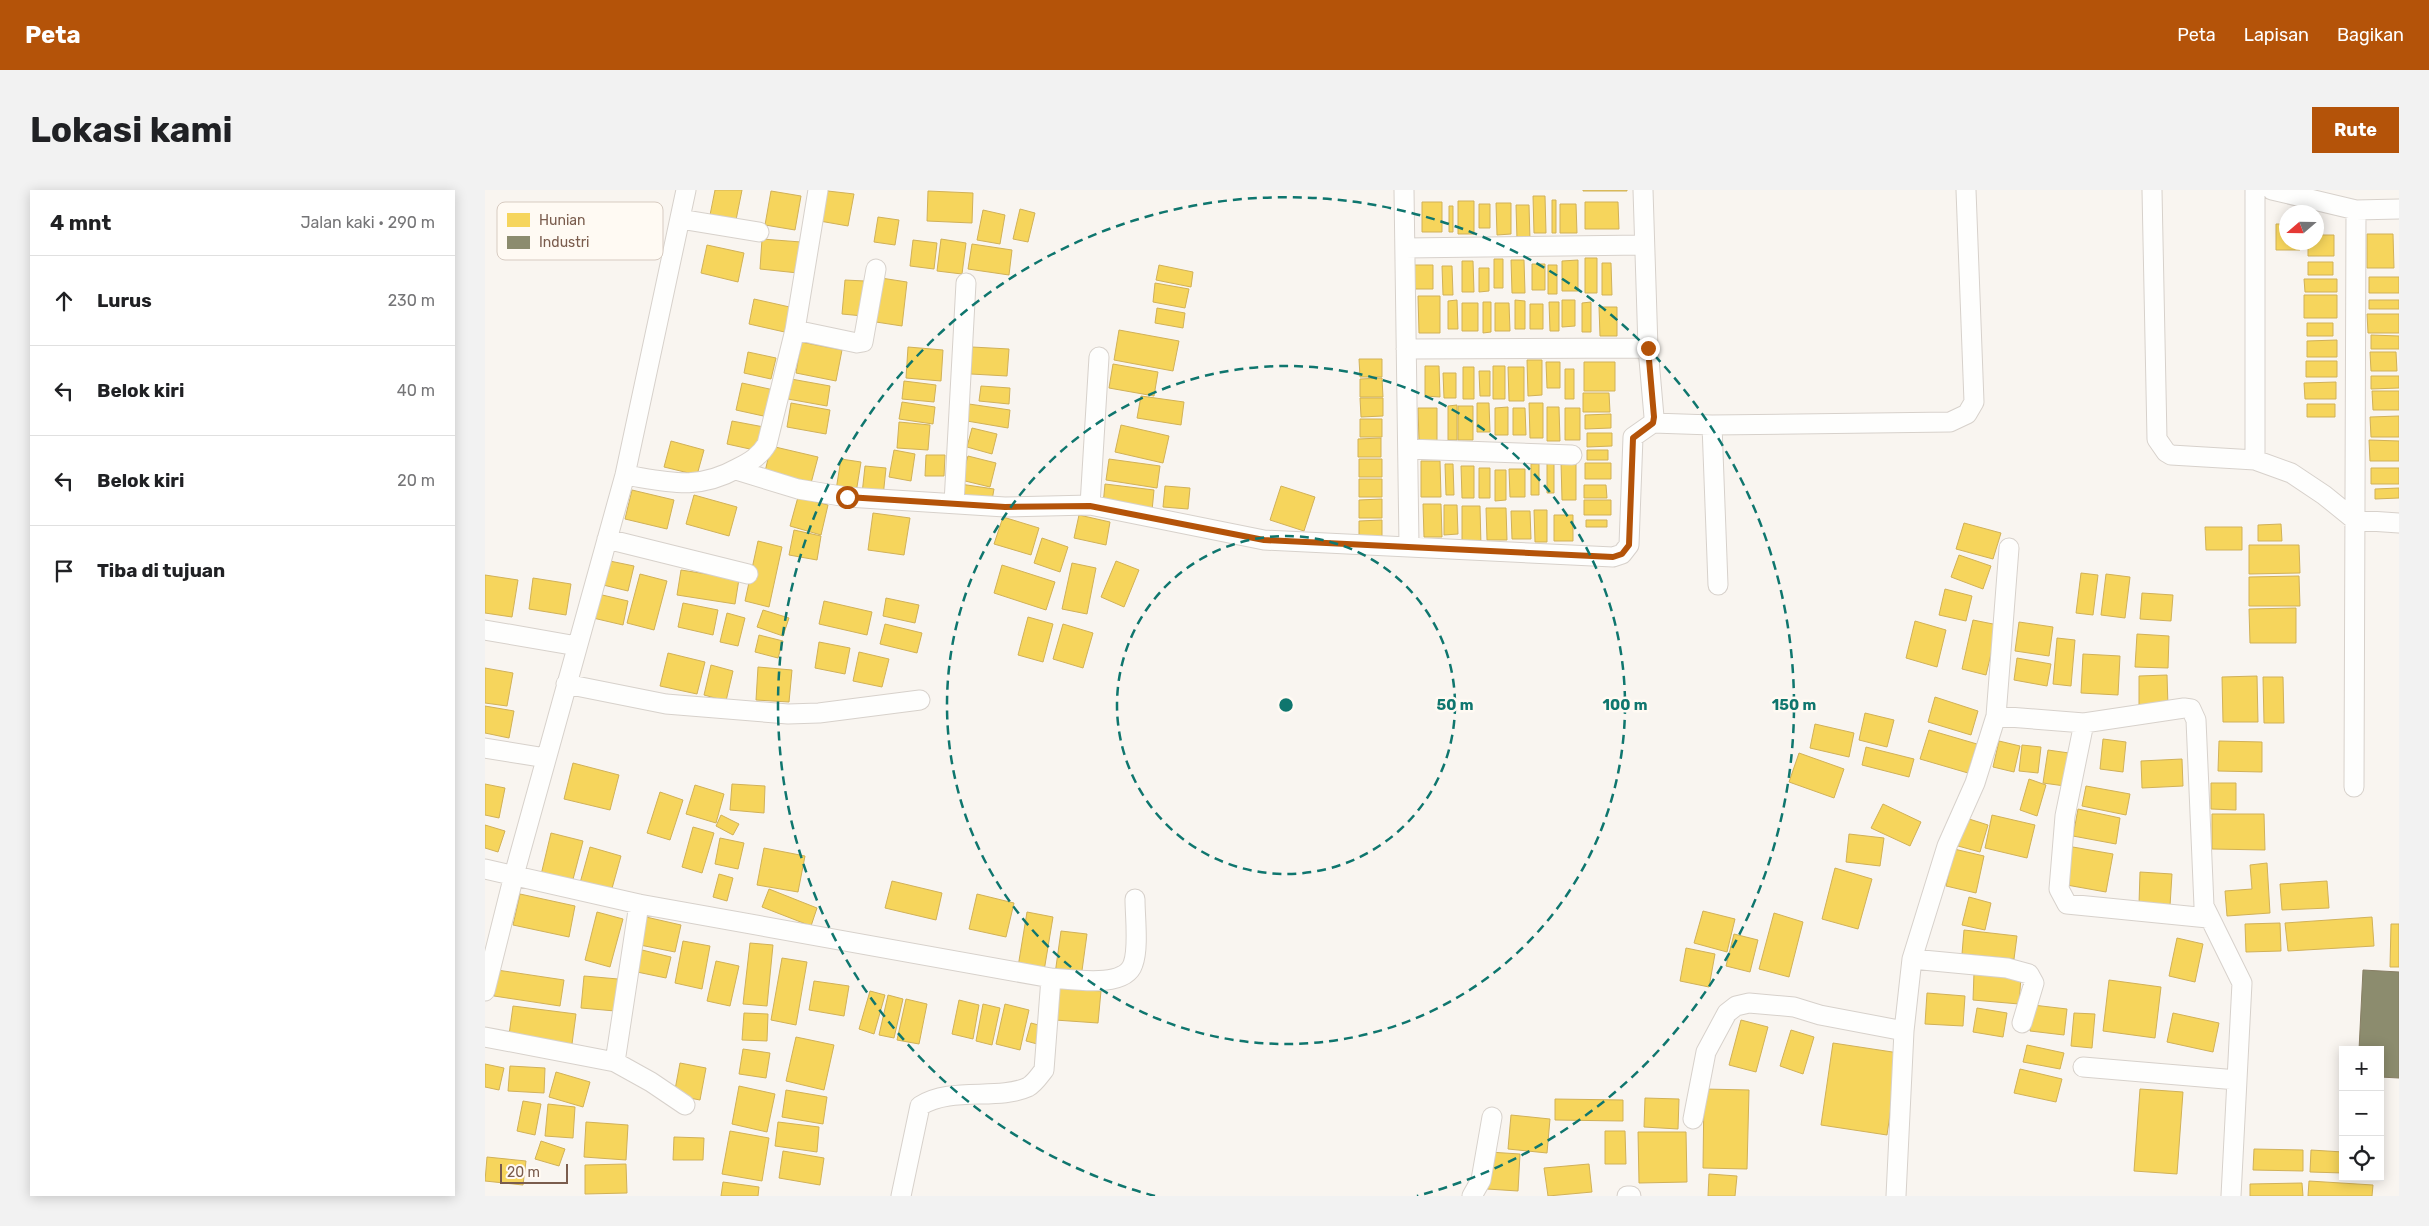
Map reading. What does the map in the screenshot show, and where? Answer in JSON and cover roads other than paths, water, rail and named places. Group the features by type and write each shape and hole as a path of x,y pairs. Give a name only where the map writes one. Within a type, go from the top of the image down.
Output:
{"street":[{"path":"485,991 514,875 625,475 686,190"},
{"path":"625,475 683,484 701,483 735,470 761,453 767,444 795,330 817,190"},
{"path":"1404,190 1409,545"},
{"path":"1643,190 1643,245 1653,423"},
{"path":"735,470 798,489 847,497 1005,507 1090,506 1264,540 1409,545 1613,557 1622,554 1629,545 1633,438 1653,423 1712,425 1950,422 1967,414 1974,402 1966,190"},
{"path":"2152,190 2157,439 2166,452 2171,454 2255,460 2291,473 2325,495 2355,520 2399,523"},
{"path":"2255,190 2255,460"},
{"path":"2272,190 2356,210 2399,209"},
{"path":"2354,788 2356,210"},
{"path":"680,219 759,232"},
{"path":"1405,248 1643,245"},
{"path":"795,330 857,343 863,342 876,268"},
{"path":"954,503 967,284"},
{"path":"1406,349 1648,348"},
{"path":"1090,506 1099,356"},
{"path":"1712,425 1717,585"},
{"path":"1408,449 1572,455"},
{"path":"607,539 748,574"},
{"path":"1896,1196 1904,1032 1912,959 1947,846 1975,783 1996,716 2009,548"},
{"path":"485,630 577,646"},
{"path":"566,684 666,704 789,714 819,713 920,700"},
{"path":"1996,716 2083,723 2185,708 2191,709 2196,720 2202,894 2208,918 2242,983 2231,1196"},
{"path":"2083,723 2065,816 2059,889 2064,901 2071,906 2208,918"},
{"path":"485,748 546,758"},
{"path":"485,869 639,904 1051,978 1107,981 1120,977 1130,971 1133,964 1135,950 1135,899"},
{"path":"615,1062 639,904"},
{"path":"1912,959 2007,968 2029,974 2034,983 2022,1023"},
{"path":"901,1196 920,1106 933,1099 948,1096 1027,1087 1036,1081 1044,1070 1051,978"},
{"path":"1693,1119 1706,1052 1727,1013 1736,1006 1749,1003 1794,1007 1820,1015 1904,1032"},
{"path":"485,1037 615,1062 651,1082 685,1105"},
{"path":"2083,1067 2237,1080"},
{"path":"1473,1196 1481,1180 1492,1117"}]}
